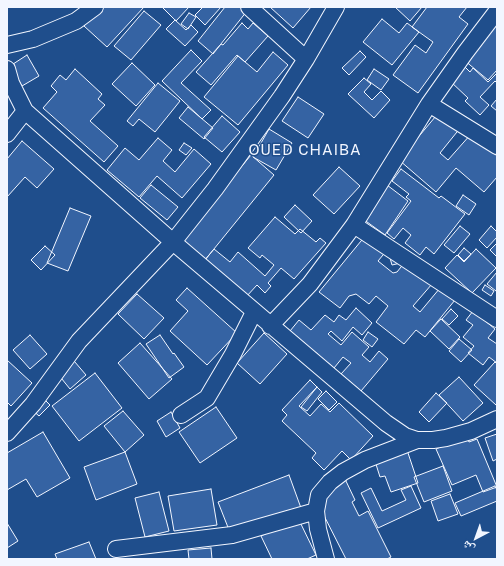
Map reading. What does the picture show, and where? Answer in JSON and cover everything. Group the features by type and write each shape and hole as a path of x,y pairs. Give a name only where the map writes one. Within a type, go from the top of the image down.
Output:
{"street":[{"path":"7,45 32,39 76,21 95,7"},
{"path":"249,7 306,59"},
{"path":"7,433 33,404 79,341 173,242 215,189 282,96 306,59 336,7"},
{"path":"270,326 310,284 354,225 429,104 497,11"},
{"path":"7,69 11,83 25,111 173,242 381,420 405,436 417,440"},
{"path":"429,104 497,146"},
{"path":"7,134 25,111"},
{"path":"354,225 497,319"},
{"path":"181,415 207,398 233,354 254,312"},
{"path":"326,559 318,529 316,511 319,495 330,482 343,472 365,460 417,440 446,438 472,431 497,419"},
{"path":"116,549 232,535 316,511"}],"building":[{"path":"102,7 144,7 107,47 84,26"},
{"path":"189,7 176,21 163,8"},
{"path":"203,7 221,7 205,25 195,15"},
{"path":"225,7 243,7 247,11 213,54 198,41"},
{"path":"270,7 311,7 293,28"},
{"path":"395,7 422,7 410,21"},
{"path":"427,7 467,7 459,17 468,24 418,93 393,75 415,45 426,53 433,42 412,27"},
{"path":"144,11 161,25 131,60 114,46"},
{"path":"189,13 196,17 188,29 181,24"},
{"path":"497,17 497,70 488,80 464,60"},
{"path":"382,19 399,33 407,23 419,32 392,65 363,42"},
{"path":"175,20 186,30 191,25 198,32 185,46 166,29"},
{"path":"242,23 248,29 253,23 268,36 245,62 237,55 211,85 196,72 221,44 223,45"},
{"path":"191,50 202,61 181,83 211,110 202,119 162,81"},
{"path":"360,51 366,57 349,75 342,68"},
{"path":"273,52 288,65 238,125 204,97 238,56 257,72"},
{"path":"27,55 39,76 22,86 10,66"},
{"path":"132,63 155,85 136,106 112,84"},
{"path":"464,66 470,72 473,68 488,82 497,73 497,83 495,81 480,97 489,105 480,115 465,101 468,98 450,81"},
{"path":"75,69 102,94 98,99 105,105 90,121 118,146 104,162 43,108 57,92 51,86 60,75 66,80"},
{"path":"374,69 389,79 381,90 367,80"},
{"path":"364,78 371,84 364,92 372,100 381,91 390,100 374,118 348,94"},
{"path":"158,83 180,101 155,132 139,119 133,126 127,121"},
{"path":"298,97 324,114 308,138 282,121"},
{"path":"497,99 497,111 491,106"},
{"path":"188,107 213,128 204,139 179,118"},
{"path":"441,110 461,127 440,153 448,160 471,134 497,156 497,177 484,192 456,168 436,192 399,160"},
{"path":"222,116 240,132 222,152 204,137"},
{"path":"269,129 292,143 276,170 253,157"},
{"path":"158,138 172,150 163,161 175,172 194,149 211,164 182,198 157,176 139,197 107,170 125,148 139,160"},
{"path":"22,141 54,169 37,188 25,177 7,197 7,159"},
{"path":"184,143 192,148 186,155 179,150"},
{"path":"251,155 274,175 205,260 181,240"},
{"path":"339,167 360,186 334,214 313,195"},
{"path":"401,169 439,198 441,196 465,214 434,254 426,247 420,255 405,243 411,235 403,228 394,239 387,233 411,201 406,197 409,194 392,181"},
{"path":"151,185 178,207 167,220 140,198"},
{"path":"387,185 408,201 385,235 363,219"},
{"path":"463,195 476,204 469,215 456,206"},
{"path":"295,205 312,221 301,233 284,217"},
{"path":"70,208 91,216 68,271 47,263"},
{"path":"275,217 295,234 300,229 316,242 320,238 326,243 294,279 281,268 268,283 271,286 265,293 257,285 246,297 204,261 214,249 230,262 238,252 265,276 274,265 262,255 260,258 248,248"},
{"path":"460,226 470,234 454,253 444,245"},
{"path":"491,226 497,232 497,237 487,248 479,240"},
{"path":"366,235 376,243 377,247 393,243 378,261 393,273 397,272 405,262 392,265 388,251 391,247 419,270 418,271 432,284 413,306 420,312 440,288 455,300 425,337 416,330 404,344 376,322 388,306 376,296 369,304 356,294 349,296 340,308 319,292"},
{"path":"497,243 497,257 490,250"},
{"path":"45,246 55,255 41,270 31,260"},
{"path":"464,248 471,254 464,261 458,255"},
{"path":"476,249 496,268 472,293 445,268 457,255 464,262"},
{"path":"497,272 497,289 496,291 487,284"},
{"path":"485,285 494,291 491,296 482,290"},
{"path":"187,288 237,333 207,365 170,331 188,311 176,300"},
{"path":"137,294 164,318 144,339 118,314"},
{"path":"356,308 372,323 362,335 353,327 342,341 331,331 328,334 341,345 352,332 369,347 362,355 370,362 379,351 388,359 361,391 341,374 351,363 343,357 334,368 290,331 299,320 311,330 325,315 334,322 339,315 346,320"},
{"path":"451,309 458,316 449,325 442,319"},
{"path":"473,311 495,329 488,338 497,344 497,363 489,357 483,365 468,353 474,346 463,337 473,325 466,320"},
{"path":"441,319 460,337 449,349 430,331"},
{"path":"368,332 378,339 372,347 363,340"},
{"path":"264,333 287,354 260,384 237,363"},
{"path":"30,335 47,354 30,369 13,350"},
{"path":"160,335 184,367 169,378 146,344"},
{"path":"459,339 472,350 461,362 449,351"},
{"path":"140,343 172,379 149,399 118,363"},
{"path":"69,355 86,375 70,389 53,368"},
{"path":"7,360 32,383 11,406 7,402"},
{"path":"495,362 497,364 496,405 474,385"},
{"path":"95,373 122,408 79,441 52,406"},
{"path":"459,377 483,403 463,421 439,395"},
{"path":"310,380 317,387 299,406 310,416 321,404 330,412 339,403 373,436 351,460 342,451 324,470 312,458 316,453 282,421 287,415 282,410"},
{"path":"317,387 322,392 307,411 301,407"},
{"path":"326,391 337,402 329,410 318,399"},
{"path":"436,393 447,403 429,422 419,412"},
{"path":"41,396 50,405 39,416 30,408"},
{"path":"216,407 237,438 200,463 179,432"},
{"path":"123,411 144,435 125,452 104,426"},
{"path":"171,412 180,428 166,437 157,421"},
{"path":"43,432 70,478 37,497 26,479 7,490 7,453"},
{"path":"497,434 497,459 493,461 485,438"},
{"path":"466,436 469,442 477,439 497,487 483,492 476,475 452,485 436,449"},
{"path":"406,447 418,483 391,492 385,476 380,477 374,458"},
{"path":"125,452 137,484 96,500 84,467"},
{"path":"443,466 452,491 424,502 414,477"},
{"path":"289,475 301,508 231,535 218,502"},
{"path":"345,479 355,500 352,502 359,516 368,511 391,557 387,559 346,559 313,494"},
{"path":"411,486 421,508 378,528 361,493 371,488 382,511 406,500 401,490"},
{"path":"495,486 497,490 497,501 461,516 455,503"},
{"path":"211,489 217,525 174,531 168,496"},
{"path":"159,492 169,531 145,537 135,498"},
{"path":"450,494 458,514 438,521 431,501"},
{"path":"298,518 316,555 307,559 272,559 261,536"},
{"path":"7,523 18,541 7,548"},
{"path":"89,542 96,559 57,559 55,554"},
{"path":"211,548 212,559 189,559 188,550"}],"district":[{"name":"OUED CHAIBA","path":"305,150"}]}
